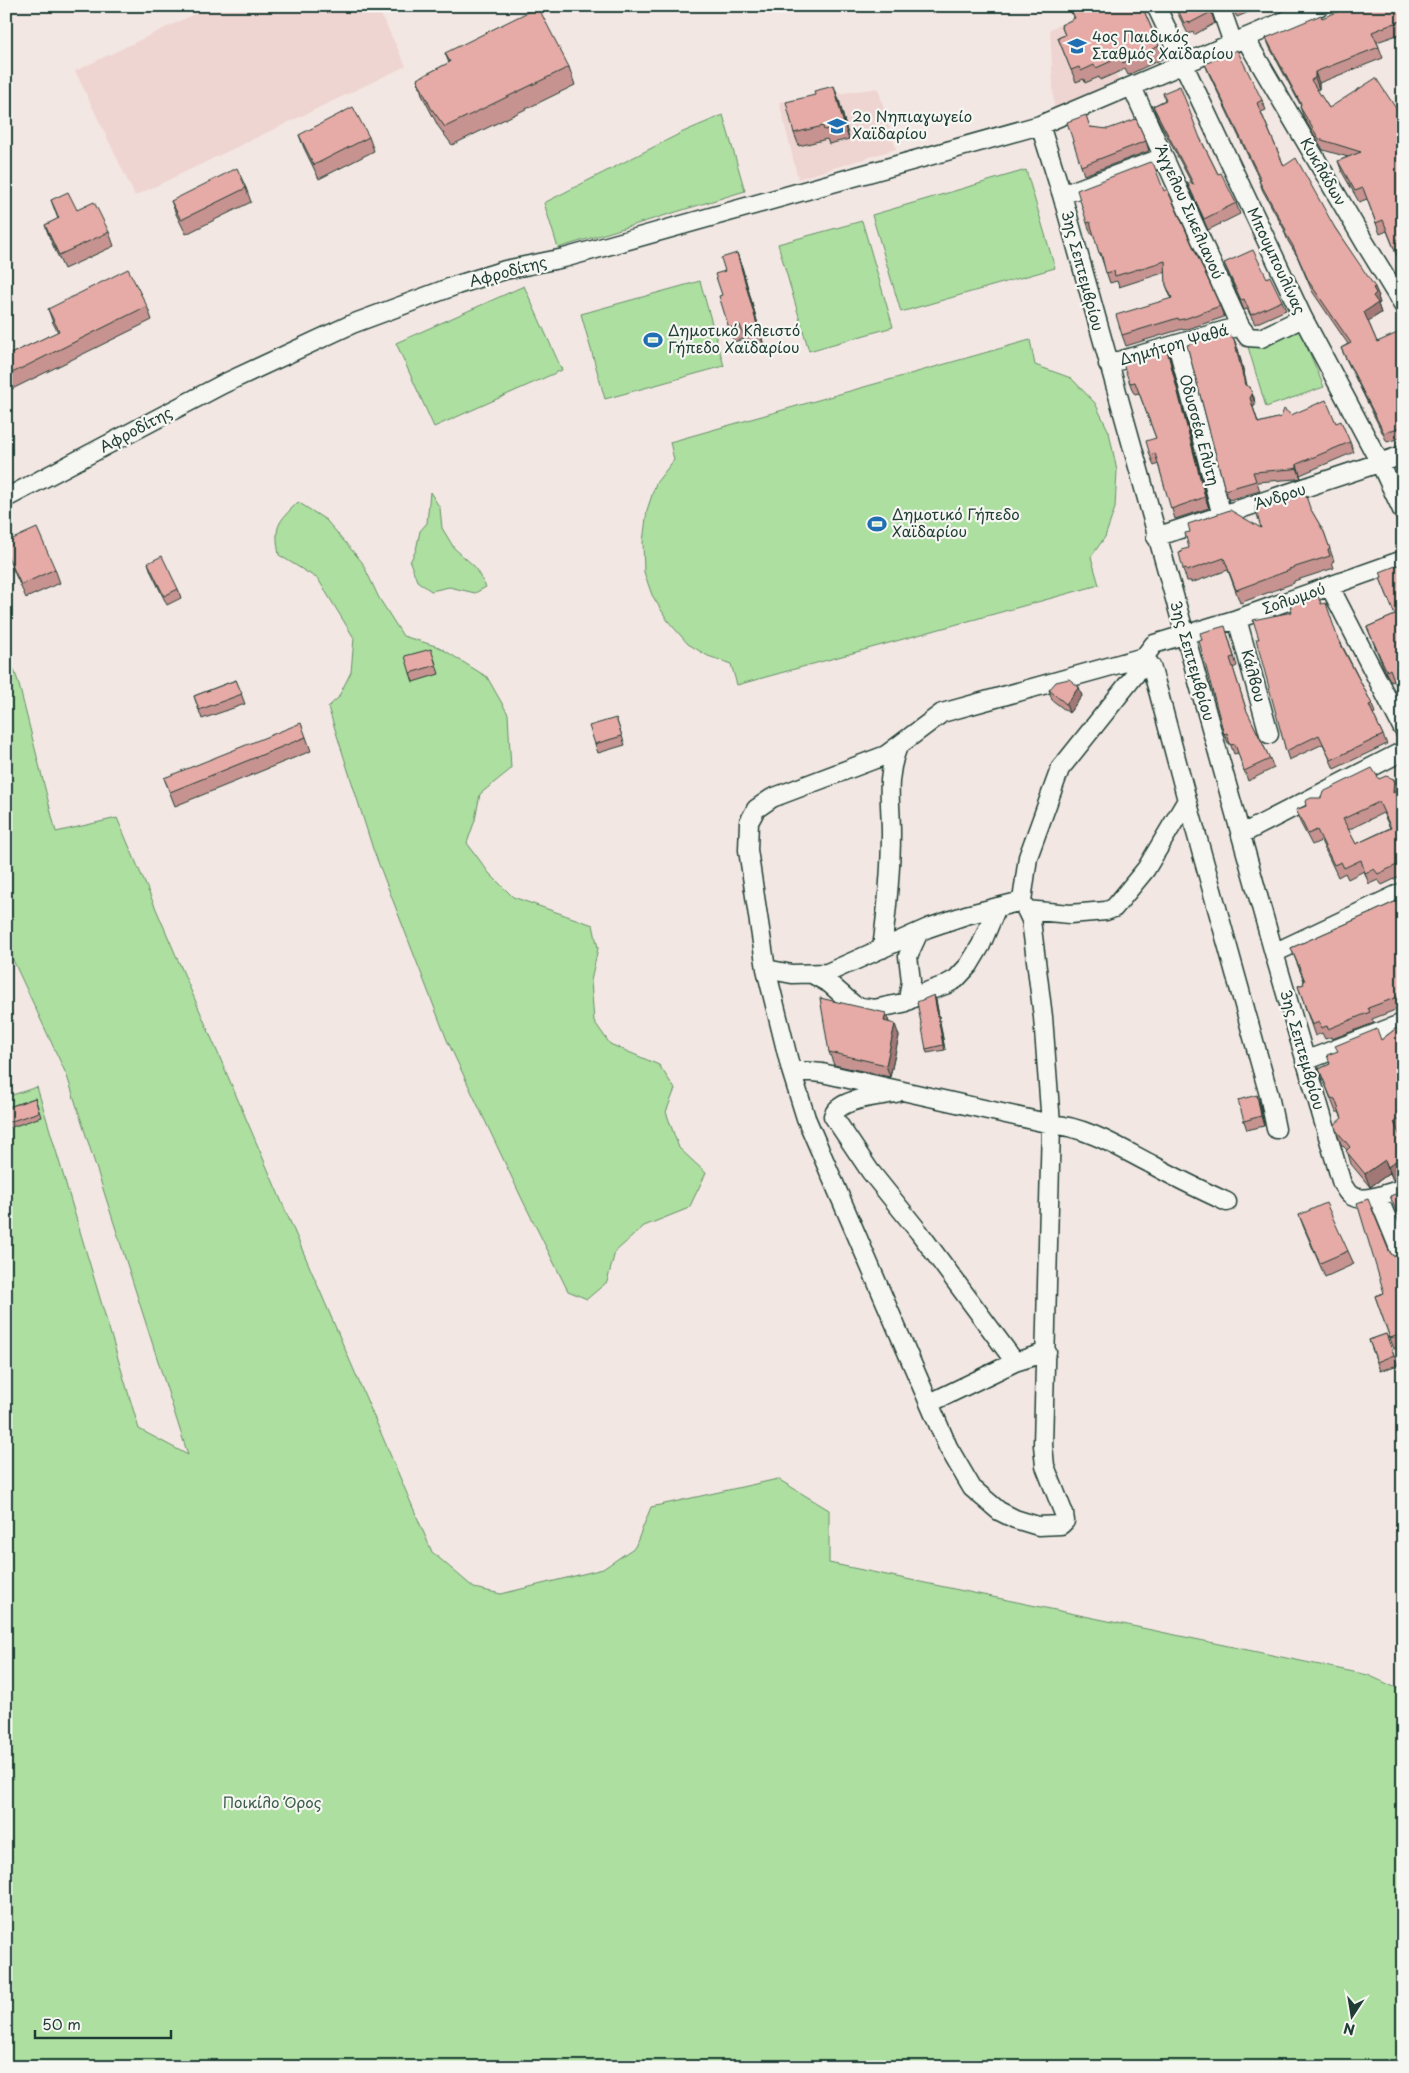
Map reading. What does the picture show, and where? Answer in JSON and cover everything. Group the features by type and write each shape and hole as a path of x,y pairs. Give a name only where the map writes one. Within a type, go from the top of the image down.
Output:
{"street":[{"name":"Μπουμπουλίνας","path":"1156,6 1303,318 1380,463 1403,512"},
{"name":"Κυκλάδων","path":"1220,6 1239,40 1403,305"},
{"name":"Αφροδίτης","path":"6,498 223,384 352,324 457,285 506,270 564,258 1040,125 1320,6"},
{"name":"Άγγελου Σικελιανού","path":"1132,86 1244,332"},
{"name":"3ης Σεπτεμβρίου","path":"1040,125 1062,194 1156,537 1242,834 1305,1062 1342,1184 1349,1194 1360,1198 1378,1197"},
{"path":"1062,194 1164,157"},
{"name":"Δημήτρη Ψαθά","path":"1108,364 1177,344 1244,332 1262,338 1303,318"},
{"name":"Οδυσσέα Ελύτη","path":"1177,344 1222,516"},
{"name":"Άνδρου","path":"1156,537 1403,455"},
{"name":"Σολωμού","path":"1144,656 1154,644 1237,619 1403,560"},
{"path":"1330,587 1401,719"},
{"name":"Κάλβου","path":"1237,619 1269,734"},
{"path":"1144,656 1135,675 1060,769 1028,857 1024,905 1031,920 1051,1124 1047,1352 1043,1445 1045,1466 1065,1521 1061,1525 1038,1526 1016,1520 999,1511 972,1488 948,1447 819,1152 791,1070 766,969 748,850 749,822 756,809 772,798 886,755 942,712 1144,656"},
{"path":"1144,656 1151,666 1160,694 1187,800 1269,1095 1276,1129"},
{"path":"882,949 890,876 889,780 898,746"},
{"path":"1242,834 1403,751"},
{"path":"766,969 792,974 827,973 919,932 966,915 997,907 1024,905 1070,914 1106,911 1114,908 1146,869 1187,800"},
{"path":"1274,953 1403,892"},
{"path":"812,974 830,984 855,1006 874,1009 908,1000 945,985 963,972 981,945 997,907"},
{"path":"908,1000 911,981 908,956 919,932"},
{"path":"1305,1062 1403,1023"},
{"path":"791,1070 822,1073 1051,1124 1068,1126 1103,1140 1227,1202"},
{"path":"906,1091 846,1102 839,1107 833,1116 870,1171 919,1232 1016,1362"},
{"path":"1403,1188 1378,1197 1403,1258"},
{"path":"930,1403 1016,1362 1047,1352"}],"shaded area":[{"path":"211,6 377,6 406,66 135,196 75,71"},
{"name":"4ος Παιδικός Σταθμός Χαϊδαρίου","path":"1089,13 1119,81 1054,108 1050,29"},
{"name":"2ο Νηπιαγωγείο Χαϊδαρίου","path":"878,88 896,149 798,179 779,102"}],"green space":[{"path":"723,115 745,191 558,248 544,203 683,132"},
{"path":"1026,170 1055,268 901,312 872,215"},
{"path":"862,221 893,327 809,351 778,244"},
{"name":"Δημοτικό Κλειστό Γήπεδο Χαϊδαρίου","path":"700,281 724,366 605,399 581,314"},
{"path":"524,286 562,370 434,427 396,343"},
{"path":"1298,326 1324,387 1266,407 1248,347"},
{"name":"Δημοτικό Γήπεδο Χαϊδαρίου","path":"1030,340 1035,365 1071,378 1095,403 1109,432 1117,471 1115,508 1105,537 1091,557 1099,585 737,685 731,664 708,656 688,644 668,621 652,595 644,572 643,542 647,510 656,483 674,460 670,442"},
{"path":"430,492 440,508 442,528 454,548 474,566 486,587 475,593 449,587 431,591 417,581 410,562 416,550 420,531 427,523"},
{"path":"298,502 326,520 362,562 379,598 403,636 439,647 487,677 508,714 511,769 480,794 475,820 467,843 489,873 513,897 593,925 598,948 591,981 594,1021 610,1044 659,1065 675,1089 666,1112 679,1148 706,1173 689,1208 644,1226 615,1252 607,1282 587,1299 568,1291 522,1199 447,1040 373,849 328,707 338,698 351,672 354,638 318,579 279,555 277,531 281,520"},
{"name":"Ποικίλο Όρος","path":"6,648 18,681 56,832 117,818 432,1552 474,1588 501,1594 603,1569 635,1547 651,1507 778,1479 829,1510 829,1563 1368,1675 1403,1691 1403,2067 6,2067 6,1097 37,1087 139,1429 188,1455 67,1076 6,945"}],"building":[{"path":"1069,6 1142,6 1159,46 1123,63 1121,57 1096,68 1094,65 1081,71 1079,67 1071,70 1058,38 1065,35 1061,25 1075,18"},
{"path":"1176,6 1209,6 1211,12 1190,23 1188,21 1184,23"},
{"path":"1352,6 1403,6 1403,20 1372,32 1379,47 1315,72 1315,78 1311,80 1329,108 1376,78 1403,119 1403,254 1397,256 1383,220 1376,223 1363,188 1355,191 1338,161 1361,152 1319,139 1300,107 1301,104 1266,38 1321,15 1322,18"},
{"path":"538,7 569,67 445,127 431,108 417,79 450,62 445,53"},
{"path":"1237,50 1262,100 1257,103 1284,166 1296,158 1335,228 1375,287 1373,288 1376,293 1373,296 1378,303 1364,312 1377,342 1402,331 1403,426 1384,433 1341,348 1351,343 1309,282 1284,231 1286,230 1259,181 1261,180 1205,64"},
{"path":"834,86 844,125 824,130 823,126 794,133 786,102 815,95 814,91"},
{"path":"1180,86 1200,138 1218,174 1221,173 1236,203 1204,219 1187,182 1194,185 1153,106 1166,100 1163,93"},
{"path":"353,107 369,137 314,165 299,135"},
{"path":"1086,115 1090,127 1108,129 1136,119 1146,141 1081,166 1067,122"},
{"path":"1150,162 1154,165 1164,191 1167,189 1220,306 1187,318 1179,320 1178,318 1122,335 1116,315 1172,298 1166,285 1165,261 1115,276 1114,271 1106,273 1101,253 1099,253 1090,222 1087,223 1077,190"},
{"path":"237,168 246,188 181,220 171,201"},
{"path":"68,192 77,210 94,202 109,232 59,255 45,225 59,218 51,200"},
{"path":"1253,250 1267,278 1270,276 1282,301 1251,315 1244,299 1241,300 1224,263"},
{"path":"737,253 759,332 744,337 740,325 729,328 719,296 722,295 715,274 725,271 721,258"},
{"path":"128,269 147,306 6,376 6,356 59,331 48,309"},
{"path":"1225,332 1234,339 1245,385 1250,387 1252,394 1250,398 1258,423 1281,417 1284,409 1291,415 1326,400 1336,423 1341,421 1350,442 1297,464 1297,468 1253,472 1256,481 1225,490 1187,345"},
{"path":"1167,350 1205,497 1171,509 1155,453 1150,455 1146,441 1156,438 1135,382 1131,383 1129,381 1123,364"},
{"path":"1304,490 1310,508 1324,532 1330,549 1328,550 1330,556 1289,569 1236,590 1224,558 1187,571 1186,568 1183,569 1179,553 1182,552 1181,550 1189,548 1185,533 1190,532 1188,524 1230,510 1261,528 1255,507"},
{"path":"37,528 55,569 21,585 6,552 6,542"},
{"path":"162,556 178,589 164,596 148,563"},
{"path":"1403,563 1403,697 1390,669 1387,671 1367,627 1395,615 1380,578 1382,577 1380,572"},
{"path":"1318,596 1321,604 1326,603 1338,639 1372,704 1369,705 1383,735 1331,760 1319,735 1286,751 1256,639 1259,639 1253,620 1292,612 1290,606"},
{"path":"1225,626 1234,657 1230,658 1246,709 1270,759 1244,771 1235,744 1230,745 1227,733 1224,734 1199,641 1202,640 1200,633"},
{"path":"431,649 436,665 410,673 405,656"},
{"path":"1069,679 1079,687 1066,704 1049,690 1056,682"},
{"path":"236,680 242,694 199,710 194,696"},
{"path":"616,718 622,736 595,744 589,726"},
{"path":"301,723 306,737 170,792 164,778"},
{"path":"1372,768 1379,779 1386,776 1394,779 1393,793 1403,788 1403,862 1378,874 1374,869 1365,873 1361,860 1344,868 1341,862 1334,865 1317,830 1308,834 1296,810 1306,806 1305,801 1311,798 1321,798 1323,792","holes":["1379,802 1391,828 1356,844 1343,819"]},
{"path":"1403,898 1403,995 1368,1008 1370,1012 1328,1029 1327,1026 1321,1028 1319,1022 1312,1025 1298,986 1304,984 1303,982 1305,981 1291,948"},
{"path":"934,995 943,1045 926,1049 917,1002"},
{"path":"820,998 886,1013 884,1021 895,1024 886,1065 829,1052"},
{"path":"1403,1023 1403,1109 1396,1113 1400,1118 1394,1122 1403,1143 1403,1155 1388,1167 1385,1160 1365,1174 1346,1151 1350,1147 1336,1130 1335,1124 1342,1118 1335,1099 1331,1098 1319,1069 1330,1064 1327,1055 1338,1051 1335,1046 1377,1029 1381,1040"},
{"path":"1257,1095 1261,1116 1244,1121 1238,1100"},
{"path":"35,1098 39,1112 6,1123 6,1108"},
{"path":"1403,1186 1403,1228 1390,1196 1398,1193 1396,1189"},
{"path":"1368,1199 1389,1251 1393,1256 1403,1257 1403,1334 1390,1338 1375,1296 1384,1293 1357,1203"},
{"path":"1326,1203 1348,1251 1320,1263 1299,1215"},
{"path":"1386,1334 1394,1355 1377,1362 1369,1340"}],"place":[{"name":"4ος Παιδικός Σταθμός Χαϊδαρίου","path":"1077,46"},
{"name":"2ο Νηπιαγωγείο Χαϊδαρίου","path":"837,126"},
{"name":"Δημοτικό Κλειστό Γήπεδο Χαϊδαρίου","path":"653,340"},
{"name":"Δημοτικό Γήπεδο Χαϊδαρίου","path":"877,524"}]}
